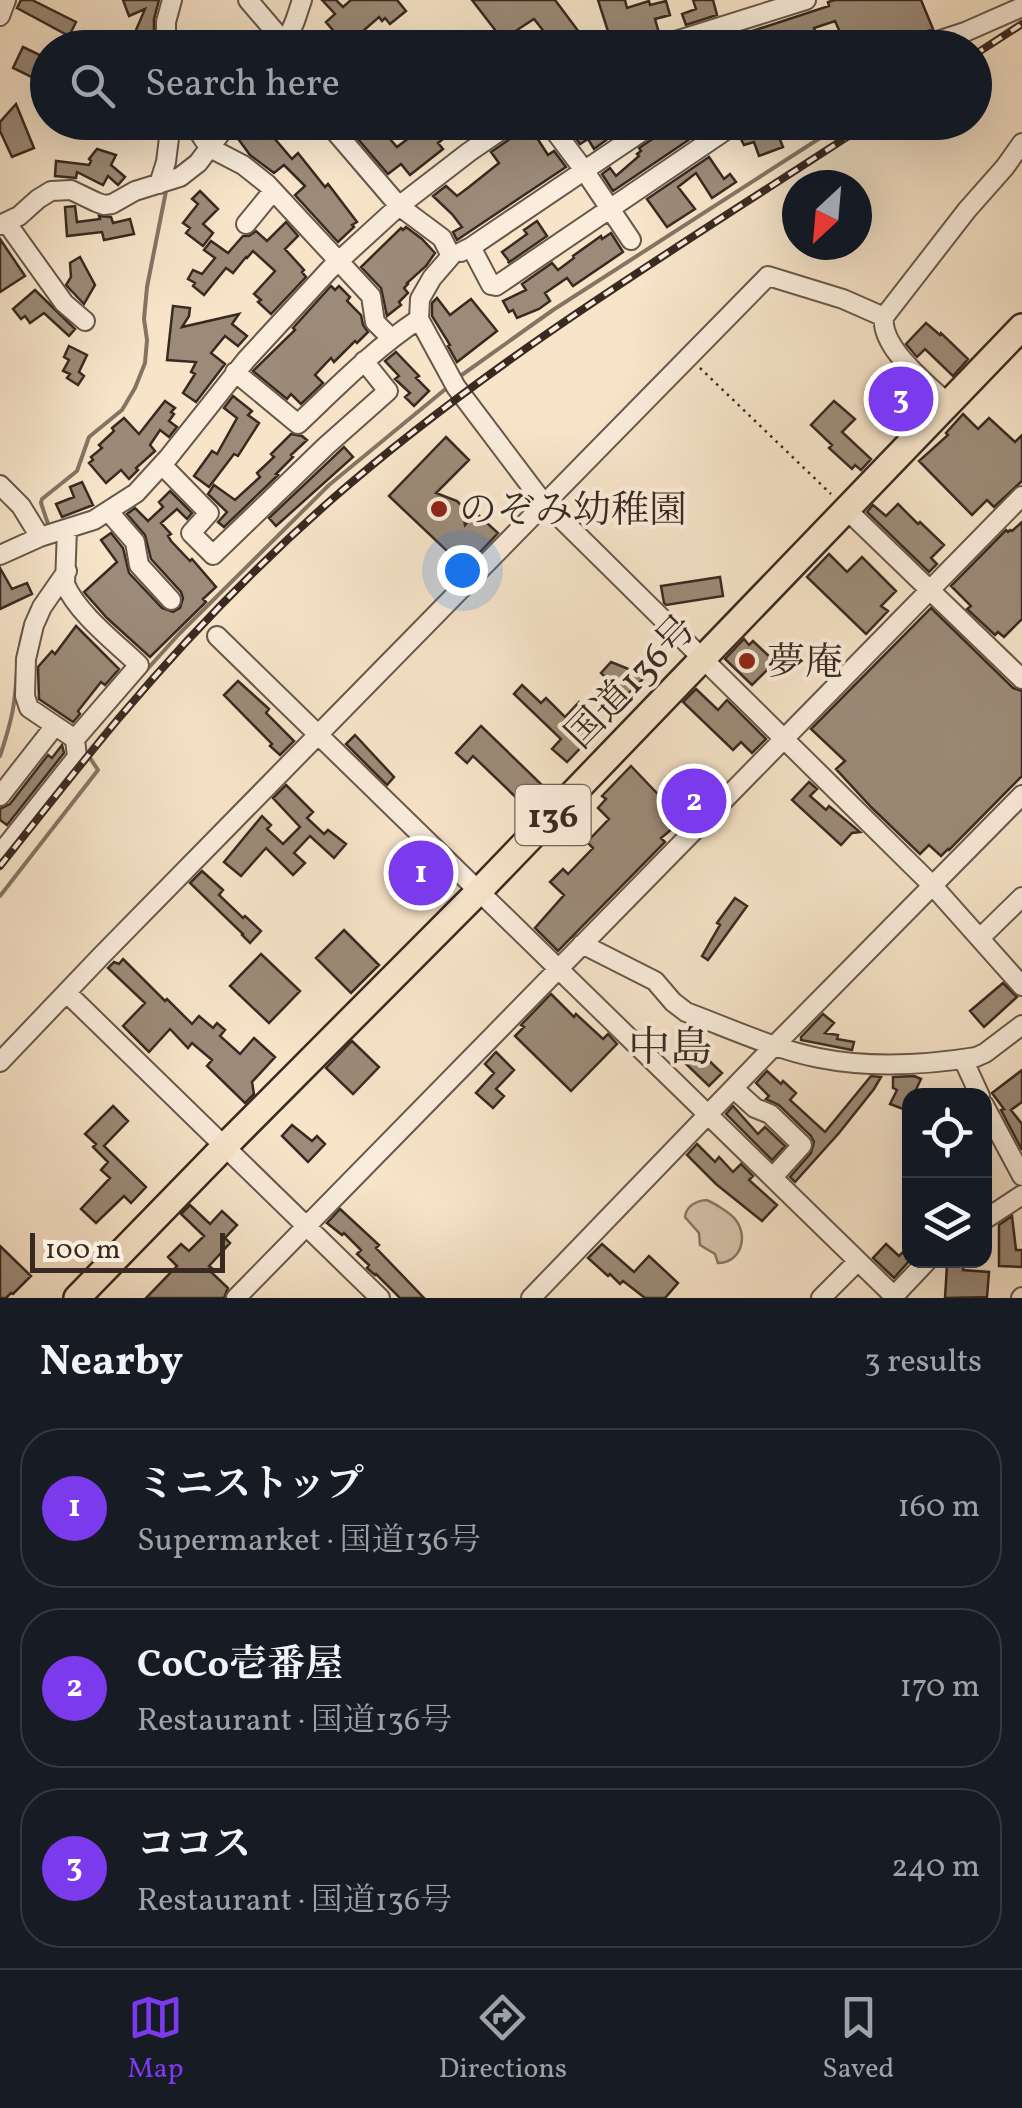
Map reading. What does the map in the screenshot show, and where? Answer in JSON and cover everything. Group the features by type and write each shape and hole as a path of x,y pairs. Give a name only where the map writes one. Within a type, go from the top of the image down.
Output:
{"highway":[{"name":"国道136号","path":"78,1298 479,892 1022,327"}],"street":[{"path":"0,16 6,0"},
{"path":"167,30 172,0"},
{"path":"248,0 269,30"},
{"path":"289,30 302,0"},
{"path":"710,30 806,0"},
{"path":"969,30 1022,6"},
{"path":"159,184 169,140"},
{"path":"206,140 255,173 274,192 370,296 375,322 391,338"},
{"path":"86,321 64,303 3,224 52,191 72,190 104,205 180,178 217,140"},
{"path":"344,140 399,206 442,238 451,256"},
{"path":"0,556 94,520 136,493 296,304 399,206 485,140"},
{"path":"562,140 631,240"},
{"path":"629,140 471,247 451,256 420,299 419,319 456,387 544,503 933,886 1022,986"},
{"path":"471,247 491,285 496,286 710,140"},
{"path":"949,404 891,346 884,317 1022,142"},
{"path":"246,224 274,192"},
{"path":"0,1062 768,276 884,317"},
{"path":"235,372 298,424 364,361 419,319"},
{"path":"162,465 209,513 191,533 213,555 388,391 364,361"},
{"path":"0,485 53,534 67,571 66,584 79,606 139,665 75,740 77,757 0,854"},
{"path":"236,1298 1022,496"},
{"path":"847,510 1022,679"},
{"path":"109,512 137,546 138,565 170,600"},
{"path":"67,571 36,618 26,659 26,702 75,740"},
{"path":"217,636 894,1296 920,1268"},
{"path":"0,796 54,727"},
{"path":"531,1298 1022,795"},
{"path":"980,938 1022,898"},
{"path":"582,944 655,981 686,1012 775,1046 824,1059 900,1063 963,1059 985,1054 1022,1025"},
{"path":"66,993 380,1298"},
{"path":"963,1059 976,1088"},
{"path":"734,1089 756,1108 770,1114 802,1145 773,1177"},
{"path":"992,1120 1022,1176"},
{"path":"992,1215 1022,1195"},
{"path":"822,1298 858,1260"}],"path":[{"path":"688,357 847,510"}],"shaded area":[{"path":"706,1200 729,1214 739,1226 740,1247 726,1262 718,1263 715,1254 700,1245 699,1233 685,1217 692,1205"}],"building":[{"path":"21,0 32,0 76,22 72,30 58,30 17,8"},
{"path":"123,0 159,0 154,30 136,30 145,9 129,16"},
{"path":"322,0 336,0 343,7 351,0 397,0 406,11 390,24 379,17 364,30 333,30 326,22 335,14"},
{"path":"472,0 555,0 578,30 543,30 534,19 517,30 495,30"},
{"path":"598,0 625,0 627,8 649,1 650,5 666,1 670,15 655,19 658,30 608,30"},
{"path":"693,0 713,0 717,15 686,25 682,14 696,9"},
{"path":"921,0 933,29 839,30 835,21 815,30 755,30 829,6 828,2"},
{"path":"23,47 30,50 30,76 13,68"},
{"path":"16,104 34,148 12,157 0,122"},
{"path":"239,140 276,140 292,159 298,153 357,222 354,227 338,242 295,195 305,186 284,165 274,173 250,155"},
{"path":"359,140 391,140 397,147 406,140 442,140 438,143 443,149 410,175 401,164 388,174"},
{"path":"508,140 538,140 548,155 554,151 566,167 457,240 453,232 462,227 433,196 446,186 457,196 469,187 499,163 491,152"},
{"path":"589,140 606,140 594,149"},
{"path":"651,140 689,140 613,191 602,174 610,168 616,176 639,156 639,148"},
{"path":"742,140 780,140 783,147 759,156 754,142 744,145"},
{"path":"97,149 116,155 111,165 125,177 118,185 108,176 103,185 77,172 76,178 55,176 56,161 89,165"},
{"path":"709,157 724,179 730,174 736,182 712,198 696,173 678,187 695,209 667,227 647,199"},
{"path":"200,191 218,209 203,224 213,233 203,246 186,233 190,228 183,223 198,204 192,199"},
{"path":"75,206 77,222 100,219 99,216 111,217 113,223 130,219 134,234 104,240 102,232 67,236 65,207"},
{"path":"537,221 547,236 508,263 502,252 527,234 524,230"},
{"path":"286,222 298,236 285,249 306,277 271,314 254,294 275,271 253,251 233,273 226,268 204,295 188,279 193,270 202,274 215,258 204,250 211,241 228,253 243,236 256,231 267,241"},
{"path":"406,227 435,253 407,283 404,288 408,293 399,302 401,305 387,316 381,288 361,267"},
{"path":"611,233 623,252 573,286 567,278 545,293 550,301 539,309 517,318 513,310 509,312 503,301 526,290 522,284 552,263 558,270 601,236 602,239"},
{"path":"0,239 25,276 0,292"},
{"path":"80,257 95,285 84,304 66,285 71,277 70,263"},
{"path":"331,286 335,290 339,286 350,297 347,301 361,315 368,332 334,362 331,358 315,375 323,383 301,404 291,394 287,399 253,371 295,330"},
{"path":"35,290 75,329 69,336 44,313 30,323 13,309"},
{"path":"437,298 450,315 471,299 497,331 457,362 432,316 432,303"},
{"path":"173,306 190,308 182,327 239,314 232,324 247,336 238,346 225,336 211,353 225,364 196,402 183,393 195,374 191,372 196,362 167,360"},
{"path":"926,323 968,359 953,376 925,349 917,357 906,344"},
{"path":"69,346 87,355 79,372 84,376 78,385 63,371 69,360 64,357"},
{"path":"396,352 429,391 414,406 405,397 410,393 395,379 399,376 385,361"},
{"path":"894,369 927,402 904,425 875,397 891,380 887,376"},
{"path":"233,396 252,411 248,415 259,423 238,456 234,454 209,487 194,476 212,451 217,454 237,418 224,408"},
{"path":"165,401 175,408 169,421 177,427 169,437 160,430 150,445 155,451 129,479 121,470 106,483 89,463 102,448 99,445 124,418 139,434"},
{"path":"834,401 855,419 842,432 871,459 861,470 855,465 852,469 811,425"},
{"path":"963,414 978,429 989,418 1015,442 1022,435 1022,481 994,507 987,500 972,515 919,461 948,435"},
{"path":"291,434 307,440 278,475 224,527 218,522 227,512 208,494 214,485 235,500 260,477 257,473"},
{"path":"446,437 469,460 436,493 462,506 465,525 476,513 498,533 465,568 389,496"},
{"path":"344,447 353,457 276,526 269,518"},
{"path":"82,482 93,505 62,517 56,504 74,497 70,487"},
{"path":"170,491 192,513 187,519 177,509 161,523 171,534 171,541 216,587 203,599 206,602 150,657 84,592 117,562 101,540 111,533 123,548 129,573 162,608 173,612 180,608 181,592 151,559 145,535 127,514 135,508 148,521 163,507 159,502"},
{"path":"898,504 944,545 931,558 937,564 929,572 867,512 873,505 886,516"},
{"path":"1022,522 1022,619 1004,637 998,632 995,635 967,609 971,606 951,586 1006,530 1012,531"},
{"path":"829,554 847,572 862,557 896,591 881,606 888,611 866,634 807,577"},
{"path":"0,568 12,589 27,583 32,594 0,609"},
{"path":"720,577 723,596 664,603 661,586"},
{"path":"931,608 1013,688 1022,691 1022,776 941,856 929,845 920,854 872,808 836,769 845,761 811,729"},
{"path":"76,626 119,669 105,685 101,682 73,722 39,699 38,667 52,651 55,654"},
{"path":"744,639 749,645 753,641 775,662 752,685 725,659"},
{"path":"611,662 646,676 625,697 601,673"},
{"path":"238,681 269,709 266,713 294,741 280,755 224,695"},
{"path":"522,685 541,703 546,698 565,717 579,702 594,717 581,731 589,739 567,762 552,749 561,739 514,694"},
{"path":"696,689 718,710 727,700 766,739 752,753 741,742 733,750 683,702"},
{"path":"481,726 545,788 526,807 473,756 467,763 456,753"},
{"path":"355,735 394,777 387,785 346,744"},
{"path":"62,745 64,753 7,825 0,820 0,809 10,804 48,755 52,758"},
{"path":"631,766 674,811 696,788 706,799 661,838 665,842 558,951 535,928 564,895 550,882 563,869 568,874 593,848 587,842 609,819 598,808 606,799 602,796"},
{"path":"809,782 817,789 810,796 860,832 852,833 841,845 792,800"},
{"path":"286,785 313,812 307,818 324,834 328,830 346,844 334,858 310,836 294,853 305,863 293,875 266,848 241,876 224,862 262,816 271,825 267,829 283,844 300,827 273,798"},
{"path":"424,856 440,871 420,890 405,875"},
{"path":"202,871 223,890 219,895 261,931 250,943 190,883"},
{"path":"735,898 747,906 708,960 702,956 720,925 717,923"},
{"path":"344,930 379,965 351,993 316,958"},
{"path":"261,954 300,991 269,1023 230,986"},
{"path":"123,959 192,1024 199,1016 213,1028 217,1023 225,1030 220,1036 240,1054 254,1038 275,1057 252,1082 254,1094 245,1103 207,1066 212,1060 192,1043 188,1048 170,1029 149,1052 123,1026 145,1003 108,968"},
{"path":"1003,983 1017,997 984,1027 970,1011"},
{"path":"551,994 603,1039 608,1034 617,1044 571,1091 515,1036"},
{"path":"823,1014 834,1023 825,1033 854,1042 852,1050 801,1040"},
{"path":"352,1041 379,1067 353,1094 326,1068"},
{"path":"698,1050 722,1073 709,1086 685,1063"},
{"path":"496,1052 514,1070 496,1089 504,1096 493,1108 476,1093 494,1073 485,1064"},
{"path":"1022,1070 1022,1102 1011,1110 1022,1124 1022,1150 1001,1110 1004,1109 992,1093"},
{"path":"767,1071 796,1093 790,1100 825,1132 871,1076 881,1077 795,1182 790,1177 811,1153 814,1142 779,1105 766,1099 769,1096 756,1083"},
{"path":"893,1077 921,1079 917,1088 902,1088 902,1108 890,1104 897,1090 893,1088"},
{"path":"113,1106 128,1121 104,1146 146,1187 131,1203 124,1196 96,1223 81,1209 110,1178 101,1170 108,1162 85,1134"},
{"path":"733,1106 758,1134 765,1127 785,1146 772,1160 726,1114"},
{"path":"292,1125 312,1141 317,1136 325,1144 308,1162 282,1136"},
{"path":"697,1144 715,1162 719,1157 733,1172 741,1164 753,1176 749,1180 777,1205 762,1221 687,1155"},
{"path":"190,1205 210,1224 222,1211 237,1225 225,1238 230,1243 209,1266 228,1288 224,1298 146,1298 177,1266 168,1257 181,1244 189,1251 204,1236 181,1214"},
{"path":"340,1209 379,1245 376,1248 424,1298 400,1298 367,1268 369,1265 357,1254 361,1250 327,1223"},
{"path":"1012,1216 1016,1250 1022,1250 1022,1267 999,1266 999,1225"},
{"path":"602,1244 634,1272 649,1256 678,1283 665,1298 645,1298 623,1281 620,1284 608,1276 588,1258"},
{"path":"886,1244 899,1256 902,1253 903,1268 894,1278 873,1258"},
{"path":"0,1246 31,1276 6,1298 0,1298"},
{"path":"947,1268 989,1272 987,1297 945,1298"}],"waterway":[{"path":"459,377 553,310 817,140"},
{"path":"49,527 42,499 77,471 89,437 122,410 145,363 147,287 167,186"},
{"path":"124,695 179,634 329,485 448,387"},
{"path":"0,756 13,709 22,638 36,602"},
{"path":"0,896 98,770 84,749"}],"railway":[{"path":"992,43 1022,24"},
{"path":"0,866 168,661 330,501 458,397 525,349 842,140"}],"place":[{"name":"ココス","path":"901,399"},
{"name":"のぞみ幼稚園","path":"439,509"},
{"name":"夢庵","path":"747,661"},
{"name":"CoCo壱番屋","path":"694,801"},
{"name":"ミニストップ","path":"421,873"}],"district":[{"name":"中島","path":"670,1046"}]}
